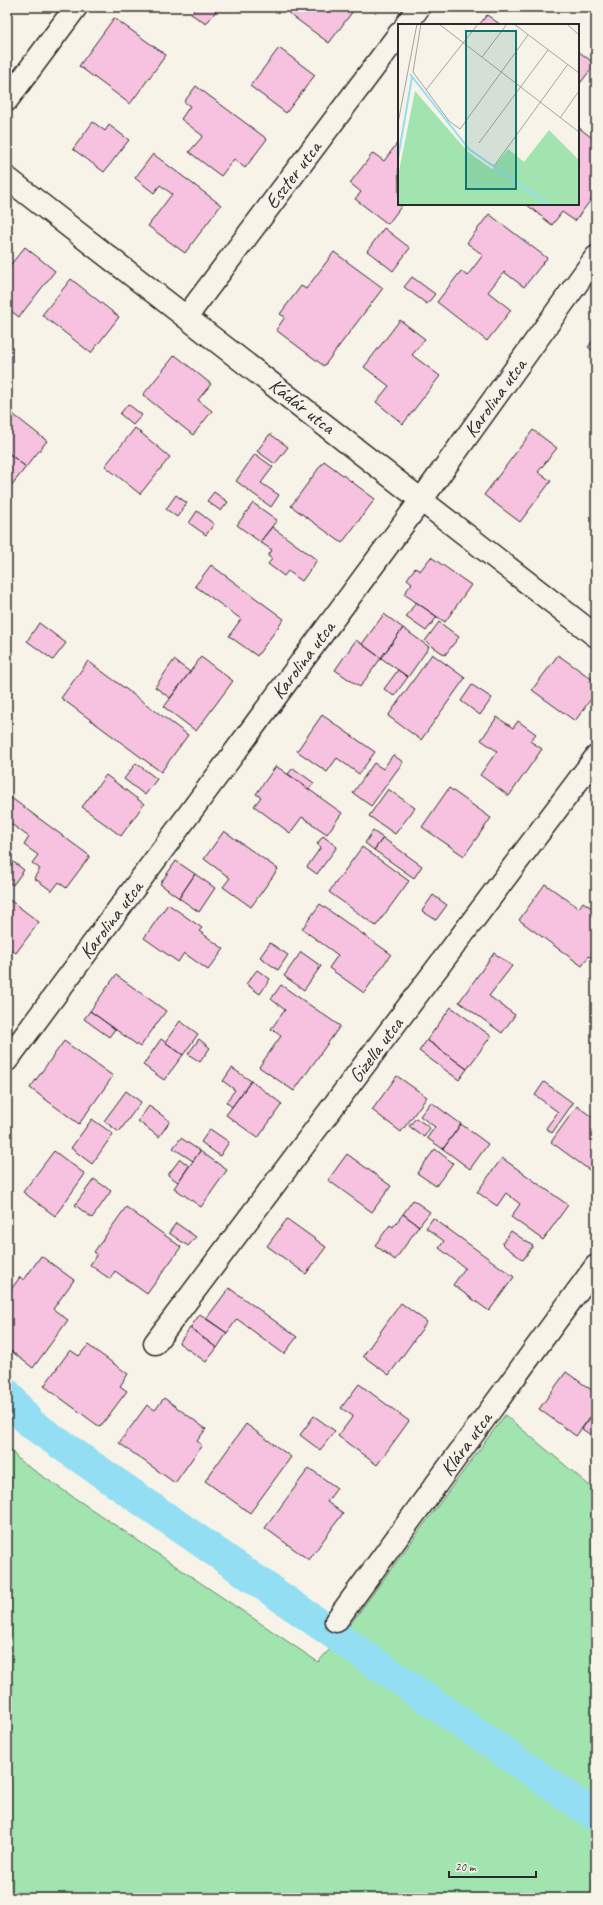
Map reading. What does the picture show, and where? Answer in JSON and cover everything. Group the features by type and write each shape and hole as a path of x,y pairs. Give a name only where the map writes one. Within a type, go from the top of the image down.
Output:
{"street":[{"path":"7,100 76,7"},
{"path":"407,24 419,7"},
{"name":"Eszter utca","path":"186,316 398,35"},
{"name":"Kádár utca","path":"7,178 422,499 596,636"},
{"name":"Karolina utca","path":"7,1060 422,499 596,257"},
{"name":"Gizella utca","path":"155,1343 596,757"},
{"name":"Klára utca","path":"336,1621 596,1266"}],"green space":[{"path":"505,1415 596,1491 596,1898 7,1898 7,1446 20,1461 318,1662 340,1638"}],"building":[{"path":"196,7 219,7 206,24 191,14"},
{"path":"280,7 356,7 329,43"},
{"path":"487,15 500,24 480,24"},
{"path":"114,18 166,55 130,104 79,66"},
{"path":"279,48 315,75 286,113 250,86"},
{"path":"579,52 595,64 579,85"},
{"path":"196,86 267,139 245,168 234,159 221,176 189,152 203,136 181,119 190,106 184,102"},
{"path":"93,122 105,131 109,125 129,140 104,172 73,149"},
{"path":"579,128 596,141 596,193 575,221 562,212 552,225 527,205 579,205"},
{"path":"398,142 398,205 402,205 388,224 355,199 361,192 350,183 373,153 384,161"},
{"path":"153,154 221,205 185,253 148,226 172,194 160,185 154,193 135,178"},
{"path":"489,214 547,258 524,287 504,272 488,292 511,310 487,341 437,302 461,271 467,276 483,255 467,243"},
{"path":"384,228 410,248 393,271 367,251"},
{"path":"25,247 55,271 19,317 7,308 7,269"},
{"path":"334,252 383,288 324,366 276,330 285,317 280,314 301,286 306,289"},
{"path":"412,277 435,294 427,304 404,287"},
{"path":"71,279 119,317 91,353 42,315"},
{"path":"400,320 425,339 412,355 440,376 403,424 376,402 389,386 364,367"},
{"path":"596,337 596,353 588,347"},
{"path":"175,355 211,384 198,400 212,411 193,435 143,395"},
{"path":"128,404 142,415 133,425 120,414"},
{"path":"9,411 47,441 26,467 7,452 7,414"},
{"path":"135,428 170,457 140,494 105,466"},
{"path":"533,430 557,448 538,472 551,481 520,522 484,495"},
{"path":"270,434 288,447 275,464 257,451"},
{"path":"7,452 26,467 7,491"},
{"path":"255,454 273,467 261,483 279,495 271,507 236,481"},
{"path":"324,461 375,499 342,543 291,506"},
{"path":"214,492 228,502 221,511 207,501"},
{"path":"176,495 187,503 177,517 166,509"},
{"path":"253,503 277,520 260,542 237,525"},
{"path":"197,511 214,524 206,535 189,523"},
{"path":"272,527 317,560 302,581 288,571 284,576 268,564 272,559 268,556 272,550 260,542"},
{"path":"431,557 471,585 445,622 404,594 412,583 407,579 415,568 420,571"},
{"path":"211,565 284,619 257,656 229,636 241,619 195,586"},
{"path":"416,602 437,617 426,631 406,617"},
{"path":"384,614 403,628 381,658 362,644"},
{"path":"439,622 459,637 445,655 425,641"},
{"path":"39,623 66,643 53,660 27,641"},
{"path":"403,628 429,647 408,677 381,658"},
{"path":"356,640 381,658 360,687 335,670"},
{"path":"432,654 465,678 421,740 388,716"},
{"path":"558,655 596,682 596,692 575,721 532,690"},
{"path":"201,657 233,681 196,731 164,707"},
{"path":"174,660 190,672 170,698 155,687"},
{"path":"88,661 188,735 161,772 61,698"},
{"path":"398,670 408,677 394,696 384,689"},
{"path":"472,685 492,698 480,715 461,701"},
{"path":"322,715 375,752 359,774 337,758 327,772 297,751"},
{"path":"497,717 513,728 518,721 536,734 530,741 542,749 509,796 480,775 497,751 481,740"},
{"path":"393,755 403,762 371,806 353,793 374,763 383,769"},
{"path":"136,763 157,779 145,795 124,779"},
{"path":"276,766 342,813 327,834 302,817 290,833 254,806 261,797 256,794"},
{"path":"293,768 314,783 309,789 288,774"},
{"path":"106,775 144,804 121,836 82,807"},
{"path":"449,788 491,818 464,856 422,827"},
{"path":"388,789 415,808 395,834 369,816"},
{"path":"10,797 90,856 66,888 59,882 52,891 34,878 40,869 32,863 38,855 24,845 29,837 7,821 7,800"},
{"path":"224,831 278,869 251,907 223,887 230,878 204,859"},
{"path":"373,831 383,838 374,850 365,843"},
{"path":"323,836 337,847 317,874 307,867 321,847 317,844"},
{"path":"383,838 422,866 414,878 374,850"},
{"path":"362,847 409,881 376,926 329,892"},
{"path":"7,857 24,870 13,885 7,881"},
{"path":"176,861 195,874 179,898 160,884"},
{"path":"195,874 215,888 199,912 179,898"},
{"path":"545,884 579,908 583,902 596,911 596,961 589,956 582,966 519,920"},
{"path":"433,895 447,905 436,920 422,911"},
{"path":"7,898 39,922 16,953 7,947"},
{"path":"168,904 202,928 199,931 224,949 208,970 184,953 178,962 144,938"},
{"path":"320,904 391,954 364,993 329,968 338,955 302,929"},
{"path":"270,943 288,955 278,970 260,957"},
{"path":"301,952 321,966 304,990 284,976"},
{"path":"494,953 512,966 489,996 515,1015 502,1033 459,1002"},
{"path":"257,970 270,979 260,994 246,984"},
{"path":"116,975 166,1011 140,1047 90,1011"},
{"path":"281,985 340,1026 294,1091 259,1067 281,1036 271,1029 285,1010 271,999"},
{"path":"451,1007 491,1036 467,1069 427,1040"},
{"path":"90,1011 115,1029 109,1037 84,1019"},
{"path":"180,1021 198,1034 183,1055 165,1042"},
{"path":"161,1039 183,1055 164,1080 143,1065"},
{"path":"199,1039 210,1048 200,1062 188,1054"},
{"path":"427,1040 467,1069 459,1080 419,1051"},
{"path":"64,1041 113,1076 79,1124 30,1088"},
{"path":"232,1068 251,1081 232,1107 226,1102 235,1090 223,1081"},
{"path":"397,1076 427,1097 401,1132 372,1110"},
{"path":"251,1081 282,1104 258,1138 226,1115"},
{"path":"544,1082 573,1103 552,1133 546,1128 558,1112 535,1095"},
{"path":"126,1091 141,1102 119,1132 104,1121"},
{"path":"431,1102 461,1124 443,1149 427,1138 435,1127 420,1116"},
{"path":"149,1106 170,1121 159,1137 138,1121"},
{"path":"577,1106 596,1120 596,1166 592,1172 551,1142"},
{"path":"416,1118 430,1128 424,1137 409,1126"},
{"path":"92,1119 113,1134 92,1164 71,1148"},
{"path":"461,1124 488,1144 470,1169 443,1149"},
{"path":"210,1129 229,1142 220,1156 201,1142"},
{"path":"181,1138 200,1151 193,1161 173,1148"},
{"path":"435,1149 453,1163 436,1186 417,1173"},
{"path":"54,1151 85,1174 55,1216 23,1192"},
{"path":"200,1151 227,1170 201,1207 174,1188"},
{"path":"347,1154 391,1186 372,1212 328,1180"},
{"path":"502,1158 568,1205 543,1240 511,1217 520,1204 506,1193 497,1206 477,1192"},
{"path":"180,1159 189,1166 178,1182 168,1175"},
{"path":"94,1179 111,1191 92,1218 75,1205"},
{"path":"413,1200 430,1212 419,1226 403,1214"},
{"path":"126,1207 181,1247 147,1294 115,1271 110,1279 90,1265 97,1254 94,1252"},
{"path":"403,1214 419,1226 395,1260 375,1245 390,1225 393,1227"},
{"path":"433,1218 514,1277 489,1311 453,1285 465,1268 439,1248 444,1241 426,1228"},
{"path":"287,1219 326,1247 306,1274 267,1246"},
{"path":"176,1223 196,1237 188,1246 169,1233"},
{"path":"511,1231 533,1246 523,1260 502,1244"},
{"path":"41,1256 74,1280 53,1309 68,1320 33,1368 7,1348 7,1295 20,1277 24,1280"},
{"path":"229,1288 297,1337 284,1354 237,1319 227,1333 206,1319"},
{"path":"401,1303 427,1322 389,1375 363,1356"},
{"path":"200,1314 227,1333 217,1348 190,1328"},
{"path":"190,1328 217,1348 206,1362 179,1343"},
{"path":"88,1345 128,1374 120,1386 127,1391 100,1427 44,1386 70,1350 79,1356"},
{"path":"566,1372 596,1393 596,1409 576,1436 539,1409"},
{"path":"359,1384 409,1421 377,1465 338,1436 353,1416 341,1408"},
{"path":"164,1398 206,1429 197,1441 202,1445 175,1483 119,1443 147,1405 155,1410"},
{"path":"595,1411 596,1434 594,1437 582,1429"},
{"path":"314,1416 335,1431 320,1450 300,1435"},
{"path":"246,1424 291,1457 250,1513 205,1481"},
{"path":"309,1468 337,1488 327,1502 343,1513 309,1560 265,1528"}],"waterway":[{"path":"7,1394 30,1423 596,1816"}]}
